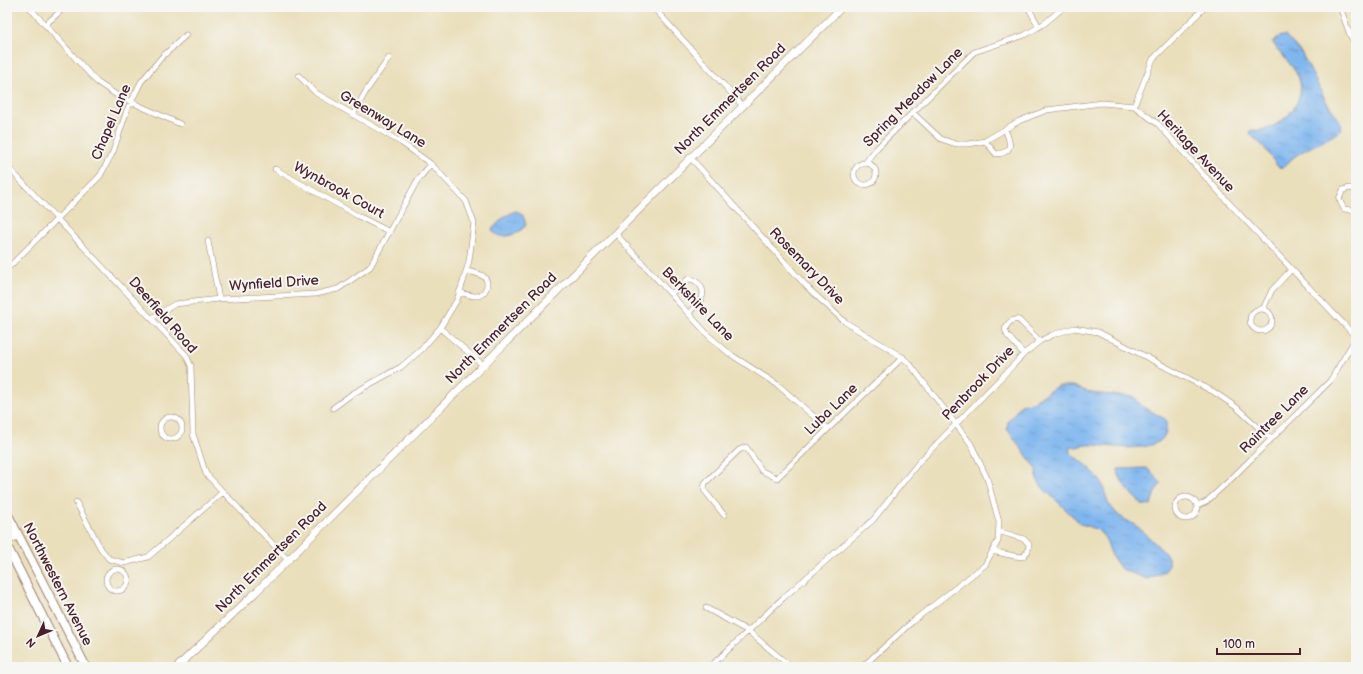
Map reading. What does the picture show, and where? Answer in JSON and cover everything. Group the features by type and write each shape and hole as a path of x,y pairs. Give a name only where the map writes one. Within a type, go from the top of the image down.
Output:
{"main road":[{"name":"Northwestern Avenue","path":"7,513 86,667"},
{"path":"7,540 18,535"},
{"name":"Northwestern Avenue","path":"7,546 68,667"}],"street":[{"path":"29,7 97,82 118,96 180,124"},
{"path":"45,25 65,7"},
{"path":"653,7 742,105"},
{"name":"North Emmertsen Road","path":"177,667 288,560 742,105 842,7"},
{"path":"1028,7 1039,27"},
{"path":"912,112 941,139 956,144 969,144 985,141 1019,121 1046,110 1102,103 1134,106 1153,59 1205,7"},
{"path":"1340,7 1350,35 1356,45"},
{"name":"Spring Meadow Lane","path":"866,163 872,166 876,173 874,180 864,185 855,180 854,173 859,164 866,163 876,149 912,112 974,52 1025,35 1039,27 1060,8"},
{"name":"Chapel Lane","path":"7,269 94,183 105,168 113,152 130,102 150,69 186,35"},
{"path":"353,114 388,58"},
{"name":"Greenway Lane","path":"299,76 316,93 402,143 431,164 468,203 474,223 466,271"},
{"name":"Heritage Avenue","path":"1134,106 1158,124 1356,338"},
{"path":"985,141 996,154 1006,152 1009,148 1010,141 1005,129"},
{"name":"Rosemary Drive","path":"690,157 809,289 845,322 909,363 930,388 971,444 987,478 998,522 998,541 985,565 912,621 862,667"},
{"name":"Wynfield Drive","path":"152,318 175,304 218,299 316,294 338,289 370,267 417,181 431,164"},
{"name":"Deerfield Road","path":"7,166 186,355 191,366 193,434 206,474 288,560"},
{"name":"Wynbrook Court","path":"275,169 358,216 390,232"},
{"path":"1356,190 1350,188 1344,190 1339,199 1344,209 1356,209"},
{"name":"Berkshire Lane","path":"615,233 709,336 730,354 778,385 828,429"},
{"path":"208,241 218,299"},
{"path":"1263,309 1272,290 1292,270"},
{"path":"333,408 352,394 401,367 421,350 440,328 459,292 466,271 483,276 487,281 485,292 480,296 475,297 459,292"},
{"path":"671,294 688,279 693,279 700,284 703,291 701,299 694,305 689,314"},
{"path":"1263,309 1272,315 1272,323 1268,329 1261,331 1252,326 1250,318 1256,310 1263,309"},
{"path":"1024,354 1007,335 1005,329 1009,322 1013,319 1019,320 1040,341"},
{"path":"440,328 483,365"},
{"name":"Penbrook Drive","path":"710,667 783,598 873,520 919,462 1024,354 1040,341 1074,328 1098,332 1214,392 1236,408 1271,439"},
{"name":"Raintree Lane","path":"1197,506 1206,502 1330,381 1356,338"},
{"name":"Luba Lane","path":"724,515 704,490 705,483 739,450 746,447 762,471 777,478 903,358"},
{"path":"172,417 178,419 182,428 178,437 171,439 164,436 160,428 164,419 172,417"},
{"path":"182,428 192,427"},
{"path":"76,502 101,549 109,559 121,562 148,557 223,492"},
{"path":"1182,498 1193,500 1197,506 1194,516 1188,520 1181,519 1174,510 1176,503 1182,498"},
{"path":"992,551 1023,557 1028,551 1030,544 1024,538 998,531"},
{"path":"120,569 121,562"},
{"path":"120,569 127,575 128,580 124,589 116,591 110,588 106,580 110,571 120,569"},
{"path":"706,608 748,631 790,667"}],"water":[{"path":"1286,36 1302,54 1326,101 1340,121 1342,129 1334,135 1304,150 1283,168 1278,167 1264,147 1250,134 1251,130 1269,128 1278,123 1286,117 1298,101 1300,91 1299,77 1273,43 1277,38"},
{"path":"515,211 521,214 526,225 519,231 509,236 499,236 495,233 492,229 504,217"},
{"path":"1057,386 1073,386 1091,393 1134,397 1142,406 1165,419 1166,431 1162,439 1153,444 1129,448 1089,445 1070,448 1072,455 1088,466 1102,483 1108,503 1118,515 1138,527 1168,557 1169,566 1163,573 1147,579 1121,569 1112,556 1105,538 1098,530 1081,524 1042,487 1037,479 1036,468 1007,429 1008,421 1021,405 1033,402"},
{"path":"1147,468 1161,483 1155,492 1151,505 1142,505 1130,493 1123,483 1118,469"}]}
